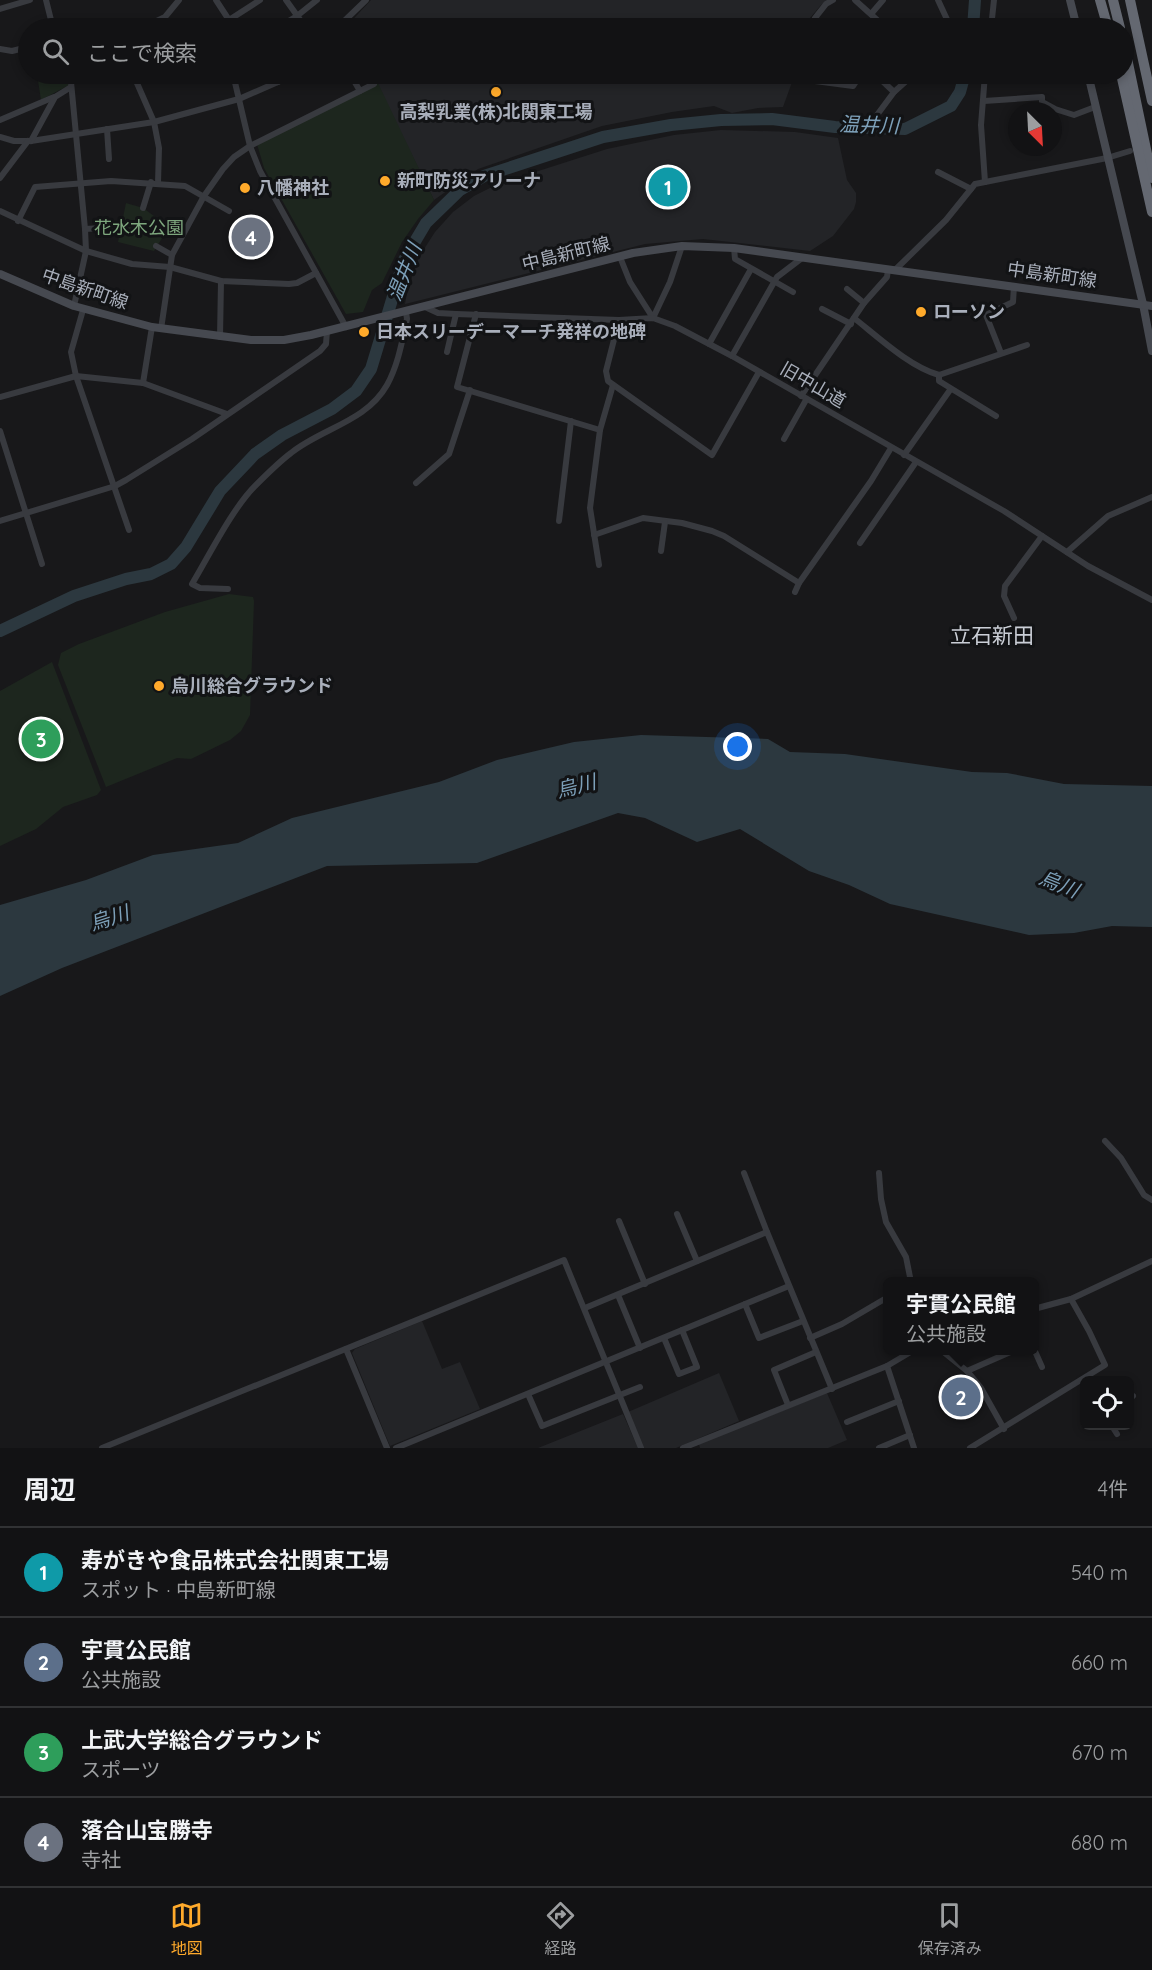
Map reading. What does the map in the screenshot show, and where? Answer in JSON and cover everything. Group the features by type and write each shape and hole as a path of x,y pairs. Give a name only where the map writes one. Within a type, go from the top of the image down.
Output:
{"highway":[{"path":"1100,0 1105,18"},
{"path":"1113,0 1118,18"},
{"path":"1130,0 1134,18"},
{"path":"1134,18 1152,101"},
{"path":"1122,84 1152,212"},
{"path":"1132,84 1152,178"}],"main road":[{"path":"1070,0 1074,18"},
{"path":"1090,84 1107,158 1148,305 1152,351"},
{"name":"中島新町線","path":"0,274 83,310 157,328 220,337 273,340 346,327 425,308 647,250 682,246 734,248 1148,305"}],"street":[{"path":"0,9 30,0"},
{"path":"46,0 50,18"},
{"path":"163,18 179,0"},
{"path":"216,0 228,18"},
{"path":"232,18 260,0"},
{"path":"286,0 297,16"},
{"path":"294,18 317,0"},
{"path":"348,18 366,0"},
{"path":"815,18 832,0"},
{"path":"855,0 875,18"},
{"path":"871,14 883,0"},
{"path":"991,18 994,0"},
{"path":"940,1 947,18"},
{"path":"0,49 18,50"},
{"path":"0,178 29,141 55,97 66,84"},
{"path":"70,84 86,251 74,306"},
{"path":"137,84 154,122 159,147 155,182 143,208"},
{"path":"235,84 250,146 260,171 346,327"},
{"path":"0,138 29,141 154,122 239,99 273,84"},
{"path":"356,84 360,91"},
{"path":"143,383 172,255 204,195 222,169 250,146 374,84"},
{"path":"838,84 853,86 854,84"},
{"path":"886,84 894,92"},
{"path":"877,115 903,84"},
{"path":"985,84 981,125 985,182"},
{"path":"0,120 55,97"},
{"path":"984,101 1042,97 1042,102 1048,106 1074,115 1095,107"},
{"path":"107,129 110,159"},
{"path":"784,440 803,398 864,303 892,269 946,220 975,184 1107,158 1130,151"},
{"path":"938,172 971,189"},
{"path":"18,221 35,187 111,181 155,182 185,186 230,211"},
{"path":"0,212 86,251 132,264 170,267 221,281 289,284 297,283 316,273"},
{"path":"85,229 121,226"},
{"path":"156,246 172,255"},
{"path":"653,318 670,282 682,246"},
{"path":"734,248 735,259 793,292"},
{"path":"620,257 630,282 653,318"},
{"path":"732,356 774,281 802,257"},
{"path":"709,344 751,269"},
{"path":"220,337 221,281"},
{"path":"1002,353 986,315 1013,302 1014,286"},
{"path":"847,289 864,303"},
{"name":"旧中山道","path":"425,308 438,313 456,314 619,320 653,318 675,326 1004,511 1088,566 1152,600"},
{"path":"822,309 852,321 929,373 939,375 1027,345"},
{"path":"83,310 71,352 76,376 129,530"},
{"path":"228,590 200,588 192,584 241,503 255,486 291,452 352,419 370,406 386,386 396,366 407,319 404,312"},
{"path":"447,352 456,314"},
{"path":"476,314 456,387 600,430"},
{"path":"619,320 606,371 608,381 712,455 759,372"},
{"path":"0,521 114,486 192,440 320,351 326,344 327,331"},
{"path":"939,375 939,381 950,390 996,416"},
{"path":"0,397 76,376 143,383 227,414"},
{"path":"599,565 590,508 600,430 613,385"},
{"path":"416,483 448,454 470,390"},
{"path":"904,455 950,390"},
{"path":"559,521 571,422"},
{"path":"0,431 42,564"},
{"path":"795,592 891,448"},
{"path":"860,543 916,462"},
{"path":"1067,552 1108,516 1152,497"},
{"path":"594,535 643,518 682,523 712,531 799,583"},
{"path":"661,551 664,522"},
{"path":"1014,618 1004,596 1005,586 1042,536"},
{"path":"1105,1141 1121,1158 1144,1195 1152,1200"},
{"path":"744,1173 832,1389"},
{"path":"879,1173 886,1222 906,1257 910,1277"},
{"path":"677,1214 697,1261"},
{"path":"619,1221 645,1284"},
{"path":"585,1308 767,1232"},
{"path":"102,1448 564,1260 641,1448"},
{"path":"1039,1308 1071,1299 1152,1261"},
{"path":"396,1448 789,1286"},
{"path":"618,1295 640,1348"},
{"path":"1071,1299 1089,1330 1105,1365 1089,1376"},
{"path":"810,1338 842,1324 883,1300"},
{"path":"745,1304 759,1338 803,1321"},
{"path":"664,1338 679,1374 697,1367 682,1330"},
{"path":"346,1349 387,1448"},
{"path":"788,1405 774,1370 816,1352"},
{"path":"683,1448 832,1389 887,1366 906,1355"},
{"path":"947,1355 967,1371 981,1388 1004,1429"},
{"path":"967,1371 1004,1355"},
{"path":"1037,1355 1042,1367"},
{"path":"887,1366 914,1448"},
{"path":"970,1448 1080,1382"},
{"path":"528,1394 542,1426 640,1386"},
{"path":"847,1422 899,1401"},
{"path":"1115,1430 1117,1434"},
{"path":"879,1448 910,1435"},
{"path":"986,1440 990,1448"}],"shaded area":[{"path":"371,0 828,0 810,18 354,18"},
{"path":"377,84 791,84 783,107 758,108 732,113 714,106 602,126 478,169 434,200"},
{"path":"721,130 795,132 838,138 847,180 856,193 854,209 833,236 810,251 703,239 645,244 405,304 418,260 426,246 453,212 474,196 498,184 607,149 674,135"},
{"path":"422,1321 442,1369 460,1362 480,1409 390,1446 352,1353 355,1349"},
{"path":"719,1373 739,1421 676,1448 643,1448 628,1412"},
{"path":"827,1393 847,1440 828,1448 700,1448 699,1444"},
{"path":"623,1414 638,1448 538,1448"}],"green space":[{"path":"39,84 69,84 69,85 41,100"},
{"path":"378,84 434,200 402,242 382,283 372,290 363,312 346,314 264,168 257,144"},
{"name":"花水木公園","path":"126,203 143,208 169,227 154,251 118,242"},
{"name":"烏川総合グラウンド","path":"229,594 253,597 254,601 250,715 241,731 230,740 191,759 177,758 106,787 58,665 61,653 165,612"},
{"path":"52,662 101,790 97,795 63,807 36,829 0,846 0,691"}],"water":[{"name":"烏川","path":"641,735 768,739 790,752 845,754 972,772 1007,773 1064,784 1152,786 1152,927 1112,926 1074,933 1029,935 890,904 849,885 809,871 740,829 697,842 645,818 618,813 477,863 327,866 62,968 0,996 0,905 86,880 153,855 238,843 292,818 439,782 497,760 574,742"}],"waterway":[{"name":"温井川","path":"974,18 975,0"},
{"name":"温井川","path":"0,631 74,596 126,579 151,574 171,564 186,547 220,491 255,454 282,435 332,409 356,391 371,369 404,260 426,223 460,190 484,176 603,137 671,125 721,120 772,119 835,127 905,129 951,106 962,84"}],"place":[{"name":"高梨乳業(株)北関東工場","path":"496,92"},
{"name":"新町防災アリーナ","path":"385,181"},
{"name":"寿がきや食品株式会社関東工場","path":"668,187"},
{"name":"八幡神社","path":"245,188"},
{"name":"落合山宝勝寺","path":"251,237"},
{"name":"ローソン","path":"921,312"},
{"name":"日本スリーデーマーチ発祥の地碑","path":"364,332"},
{"name":"烏川総合グラウンド","path":"159,686"},
{"name":"上武大学総合グラウンド","path":"41,739"},
{"name":"宇貫公民館","path":"961,1397"}],"district":[{"name":"立石新田","path":"992,636"}]}
